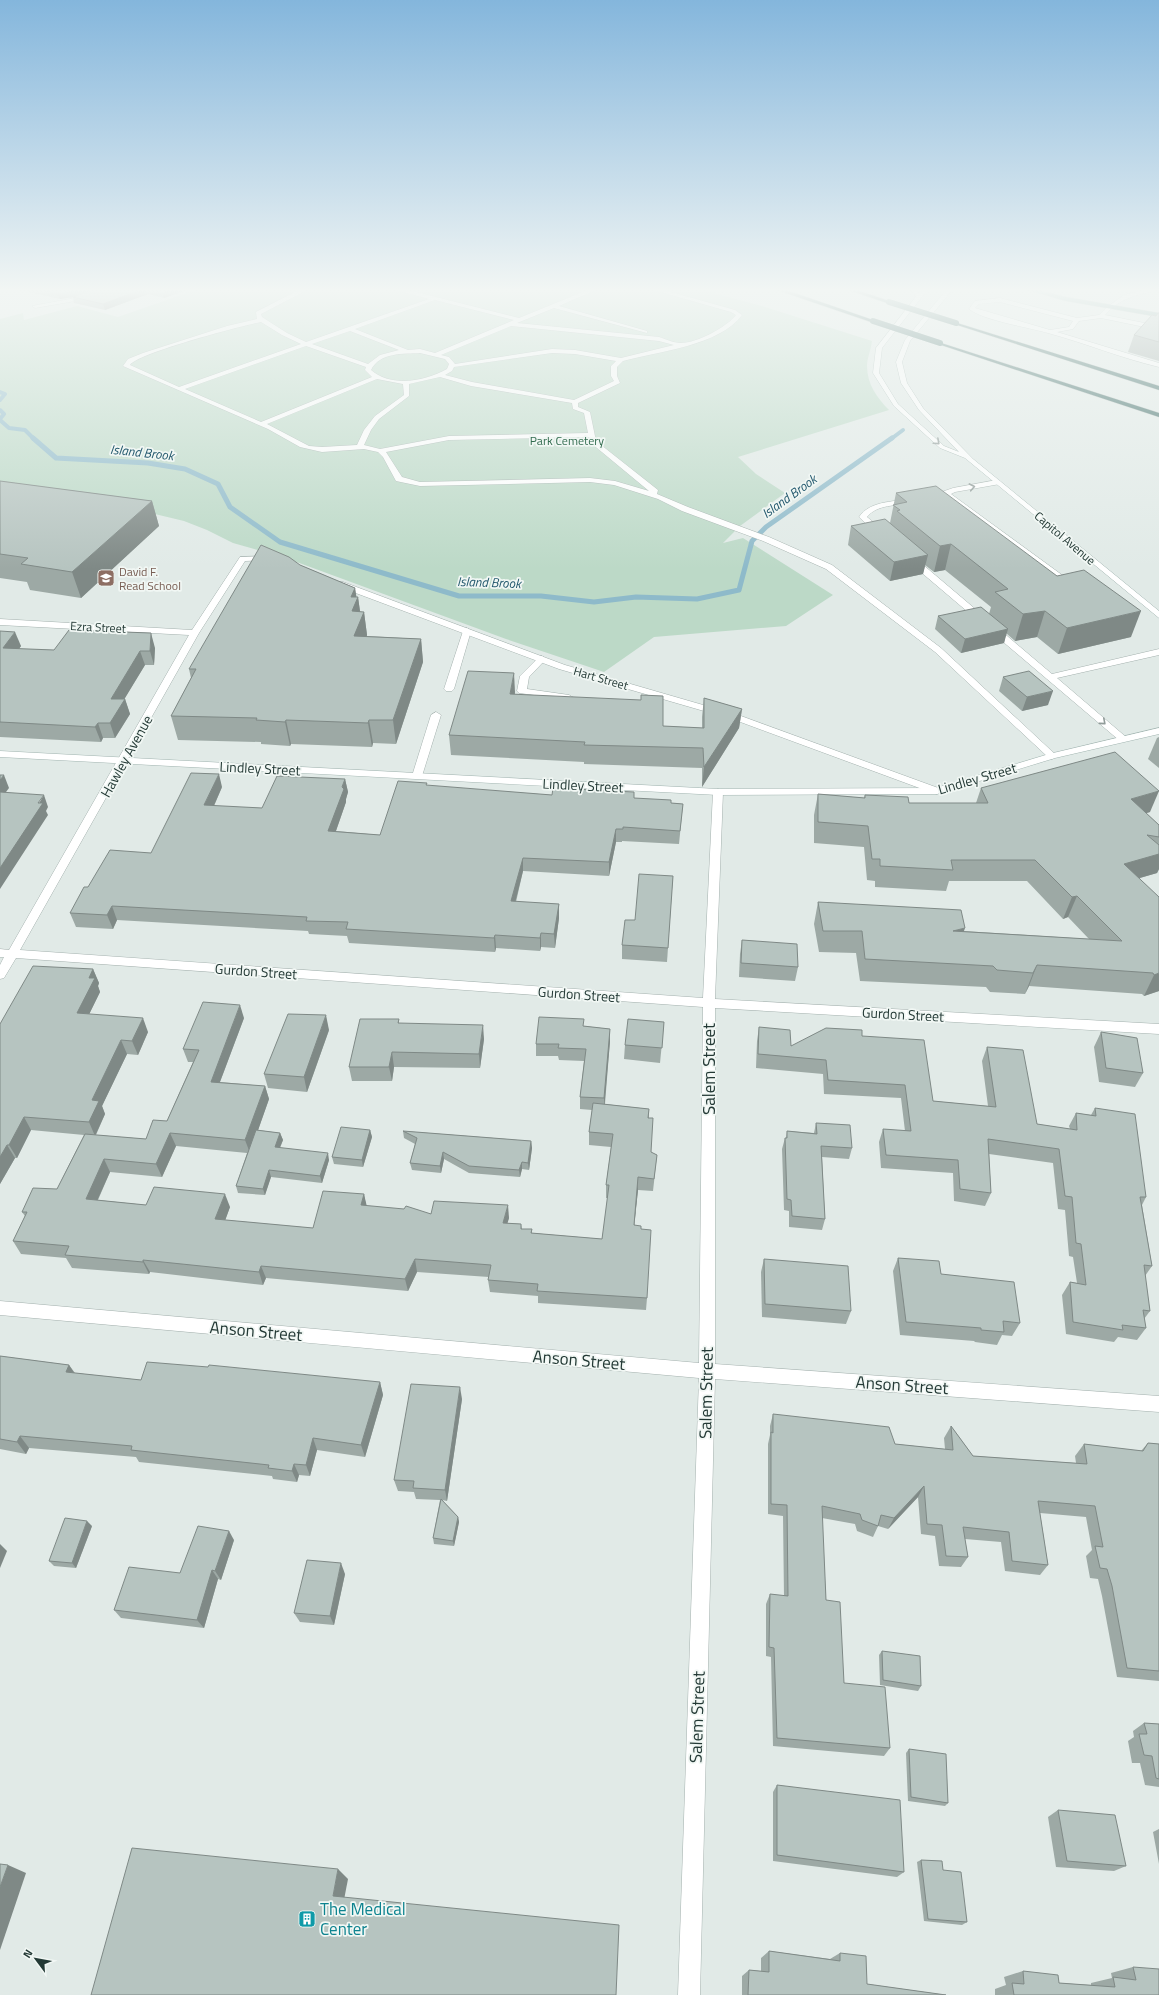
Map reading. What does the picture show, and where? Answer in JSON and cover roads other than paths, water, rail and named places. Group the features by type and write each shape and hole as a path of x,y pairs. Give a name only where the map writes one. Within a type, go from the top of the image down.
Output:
{"highway":[{"path":"1059,382 1159,415"},
{"path":"1141,382 1159,388"}],"street":[{"path":"163,382 261,424 290,440 312,449 332,450 360,446 380,451 385,454 390,467 400,480 420,484 590,480 615,483 661,497 685,509 750,532 829,568 938,650 1052,756"},
{"path":"179,389 199,382"},
{"path":"261,424 364,382"},
{"path":"360,446 367,429 377,417 400,403 407,395 406,382"},
{"path":"464,382 575,402 618,382"},
{"name":"Capitol Avenue","path":"882,382 896,406 942,447 971,460"},
{"name":"Capitol Avenue","path":"904,382 920,409 971,460 1159,615"},
{"path":"575,402 575,408 587,412 593,442 661,497"},
{"path":"380,451 457,438 489,436 592,435"},
{"path":"886,537 863,517 863,515 870,509 946,494 953,490 997,482"},
{"path":"946,494 1078,591"},
{"path":"904,552 1123,739"},
{"name":"Hawley Avenue","path":"0,975 124,760 195,632 243,559 267,557 282,562"},
{"name":"Hart Street","path":"334,582 562,667 738,718 937,791"},
{"name":"Ezra Street","path":"0,622 195,632"},
{"path":"449,689 467,631"},
{"path":"1051,677 1159,652"},
{"path":"542,659 525,676 522,691 576,699"},
{"path":"417,776 436,715"},
{"name":"Lindley Street","path":"0,754 718,792 937,791 1052,756 1159,731"},
{"name":"Salem Street","path":"689,1995 707,1371 709,1003 718,792"},
{"name":"Gurdon Street","path":"0,953 709,1003 1159,1029"},
{"name":"Anson Street","path":"0,1308 707,1371 1159,1404"}],"waterway":[{"name":"Island Brook","path":"0,392 5,394 0,400"},
{"name":"Island Brook","path":"0,410 4,414 0,419"},
{"name":"Island Brook","path":"0,420 9,428 25,430 33,438"},
{"name":"Island Brook","path":"891,439 903,430"},
{"name":"Island Brook","path":"33,438 56,458 148,463 185,469 218,484 230,507 280,542 459,596 541,596 594,602 636,597 697,599 739,590 752,541 766,527 892,438"}],"place":[{"name":"David F. Read School","path":"106,578"},
{"name":"The Medical Center","path":"307,1919"}],"park label":[{"name":"Park Cemetery","path":"567,440"}]}
